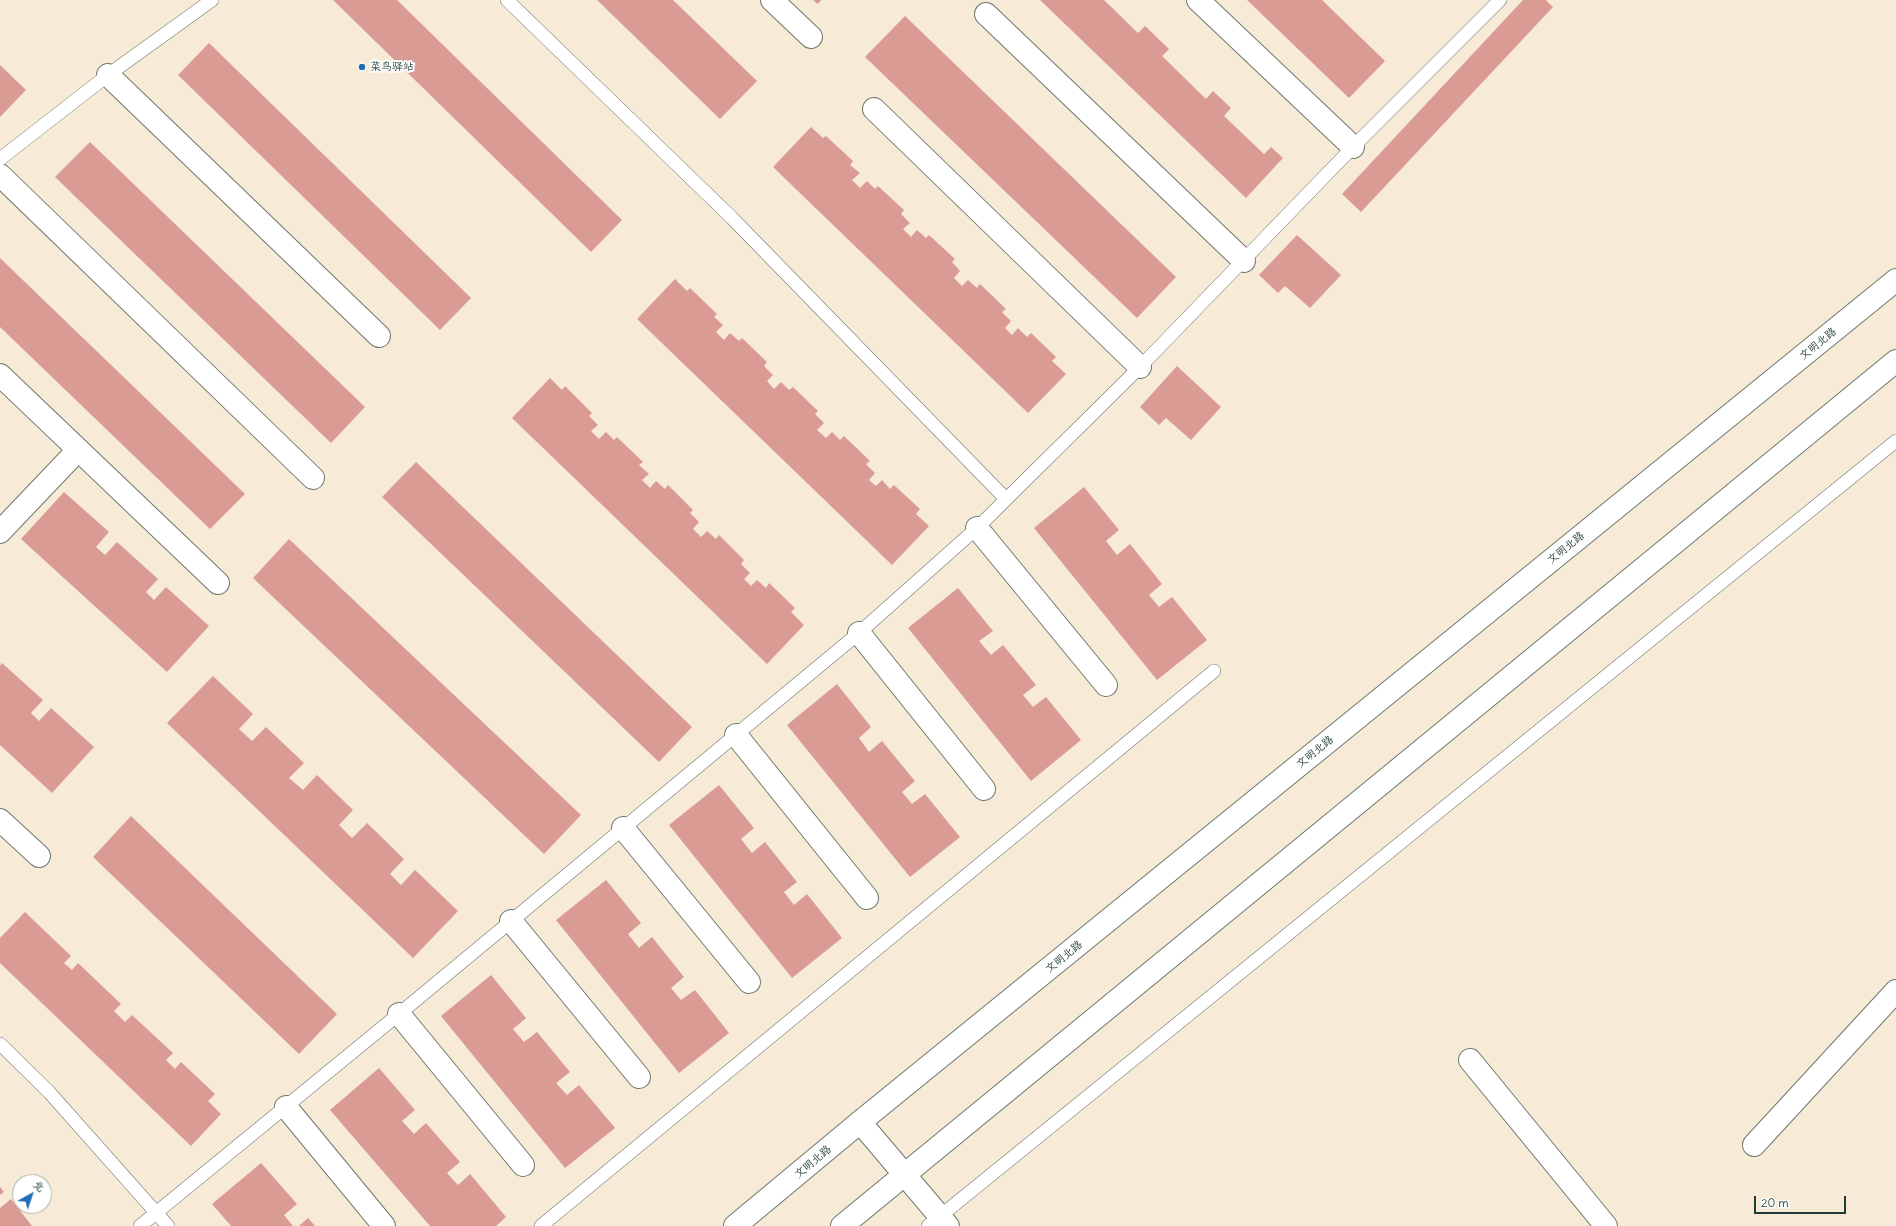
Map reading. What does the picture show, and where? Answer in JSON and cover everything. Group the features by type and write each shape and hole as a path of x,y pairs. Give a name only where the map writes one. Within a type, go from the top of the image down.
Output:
{"street":[{"path":"772,0 811,37"},
{"path":"1198,0 1353,147"},
{"path":"986,14 1244,260"},
{"path":"108,75 379,336"},
{"path":"874,109 1140,366"},
{"path":"0,175 313,478"},
{"name":"文明北路","path":"735,1226 860,1122 1896,280"},
{"path":"842,1226 1896,361"},
{"path":"0,375 218,583"},
{"path":"0,532 78,450"},
{"path":"977,528 1106,686"},
{"path":"859,632 984,789"},
{"path":"736,735 867,898"},
{"path":"0,820 39,856"},
{"path":"623,828 749,982"},
{"path":"511,921 639,1077"},
{"path":"1754,1145 1896,991"},
{"path":"399,1014 523,1165"},
{"path":"1470,1060 1606,1226"},
{"path":"286,1107 384,1226"},
{"path":"860,1122 904,1174 938,1223"}],"lane":[{"path":"0,159 108,75 212,0"},
{"path":"507,0 732,218 1006,499"},
{"path":"140,1226 736,735 859,632 977,528 1140,366 1353,147 1500,0"},
{"path":"938,1223 1896,441"},
{"path":"541,1226 1214,671"},
{"path":"0,1044 49,1092 168,1226"}],"building":[{"path":"333,0 397,0 622,220 591,252"},
{"path":"597,0 673,0 757,81 720,119"},
{"path":"813,0 821,0 818,4"},
{"path":"1040,0 1104,0 1138,33 1145,26 1169,49 1162,56 1206,99 1213,91 1231,108 1224,116 1264,154 1271,147 1283,158 1246,198"},
{"path":"1247,0 1322,0 1385,61 1349,98"},
{"path":"1523,0 1546,0 1553,7 1361,212 1342,194"},
{"path":"905,16 1176,277 1137,318 865,57"},
{"path":"209,43 471,298 440,330 178,75"},
{"path":"0,65 26,90 0,117"},
{"path":"811,127 823,138 826,136 853,161 850,165 860,173 852,180 860,188 867,181 875,189 878,186 904,210 901,214 910,223 903,229 911,237 917,230 926,238 929,235 955,259 952,262 960,271 954,278 962,286 968,280 977,288 980,284 1006,309 1002,312 1011,321 1005,328 1012,335 1018,328 1027,337 1031,333 1056,357 1052,361 1066,374 1028,413 773,167"},
{"path":"90,142 365,407 331,443 55,177"},
{"path":"1297,235 1341,275 1310,308 1285,286 1278,293 1259,275"},
{"path":"0,258 245,494 210,529 0,327"},
{"path":"675,279 687,291 690,288 717,314 714,317 723,325 716,332 724,340 730,333 739,341 742,338 767,362 764,366 773,375 767,381 774,389 781,382 789,390 793,387 818,411 815,414 824,423 817,430 826,438 832,432 840,440 844,436 870,461 866,464 875,473 869,480 876,486 882,480 890,489 894,485 920,509 916,514 929,526 892,565 637,319"},
{"path":"1177,366 1221,407 1191,440 1166,418 1159,425 1140,407"},
{"path":"550,378 562,390 565,386 592,413 589,416 598,425 591,431 599,439 606,432 614,440 617,437 643,462 639,465 649,474 642,480 650,488 656,481 665,489 668,485 693,510 690,513 699,522 693,529 701,537 707,531 716,539 719,535 744,560 741,564 750,573 744,579 751,586 757,580 766,588 769,583 795,608 791,612 804,625 767,664 512,418"},
{"path":"416,462 692,727 659,762 382,497"},
{"path":"1084,487 1119,530 1106,541 1117,555 1130,544 1162,584 1149,595 1159,607 1172,597 1207,640 1157,680 1034,528"},
{"path":"64,492 109,532 96,547 105,555 117,542 158,579 146,592 154,600 166,587 209,626 167,672 21,539"},
{"path":"289,539 581,815 544,854 253,578"},
{"path":"958,588 993,631 979,641 991,655 1003,645 1036,685 1023,695 1033,707 1046,697 1081,740 1031,781 908,628"},
{"path":"2,663 43,700 31,713 39,721 51,708 94,747 52,793 0,745 0,666"},
{"path":"213,676 253,714 239,729 252,741 266,727 304,763 289,778 303,790 317,775 353,810 339,825 352,838 367,823 404,859 390,874 401,885 415,870 458,911 413,958 167,723"},
{"path":"837,684 871,727 859,738 869,752 882,741 915,781 902,792 912,804 925,794 960,837 910,877 787,725"},
{"path":"719,785 754,828 741,839 752,853 765,842 797,882 784,892 794,905 807,894 842,938 792,978 669,825"},
{"path":"131,816 337,1014 299,1054 93,857"},
{"path":"606,880 641,923 628,934 639,948 652,937 684,977 671,988 681,1000 695,990 729,1033 679,1073 556,920"},
{"path":"25,912 71,956 64,963 72,970 78,963 121,1004 114,1011 125,1022 132,1015 173,1053 166,1060 175,1069 181,1062 215,1094 208,1101 221,1114 191,1146 0,963 0,938"},
{"path":"491,975 526,1018 513,1029 524,1042 537,1032 570,1072 556,1083 567,1095 579,1085 615,1128 565,1168 441,1016"},
{"path":"379,1068 415,1110 402,1121 414,1134 426,1123 460,1162 447,1173 458,1185 470,1174 506,1217 496,1226 430,1226 330,1110"},
{"path":"261,1163 297,1204 284,1215 293,1226 231,1226 212,1204"},
{"path":"0,1187 4,1192 0,1195"},
{"path":"11,1199 12,1214 23,1214 32,1226 0,1226 0,1208"},
{"path":"308,1218 315,1226 299,1226"}],"place":[{"name":"菜鸟驿站","path":"362,67"}]}
